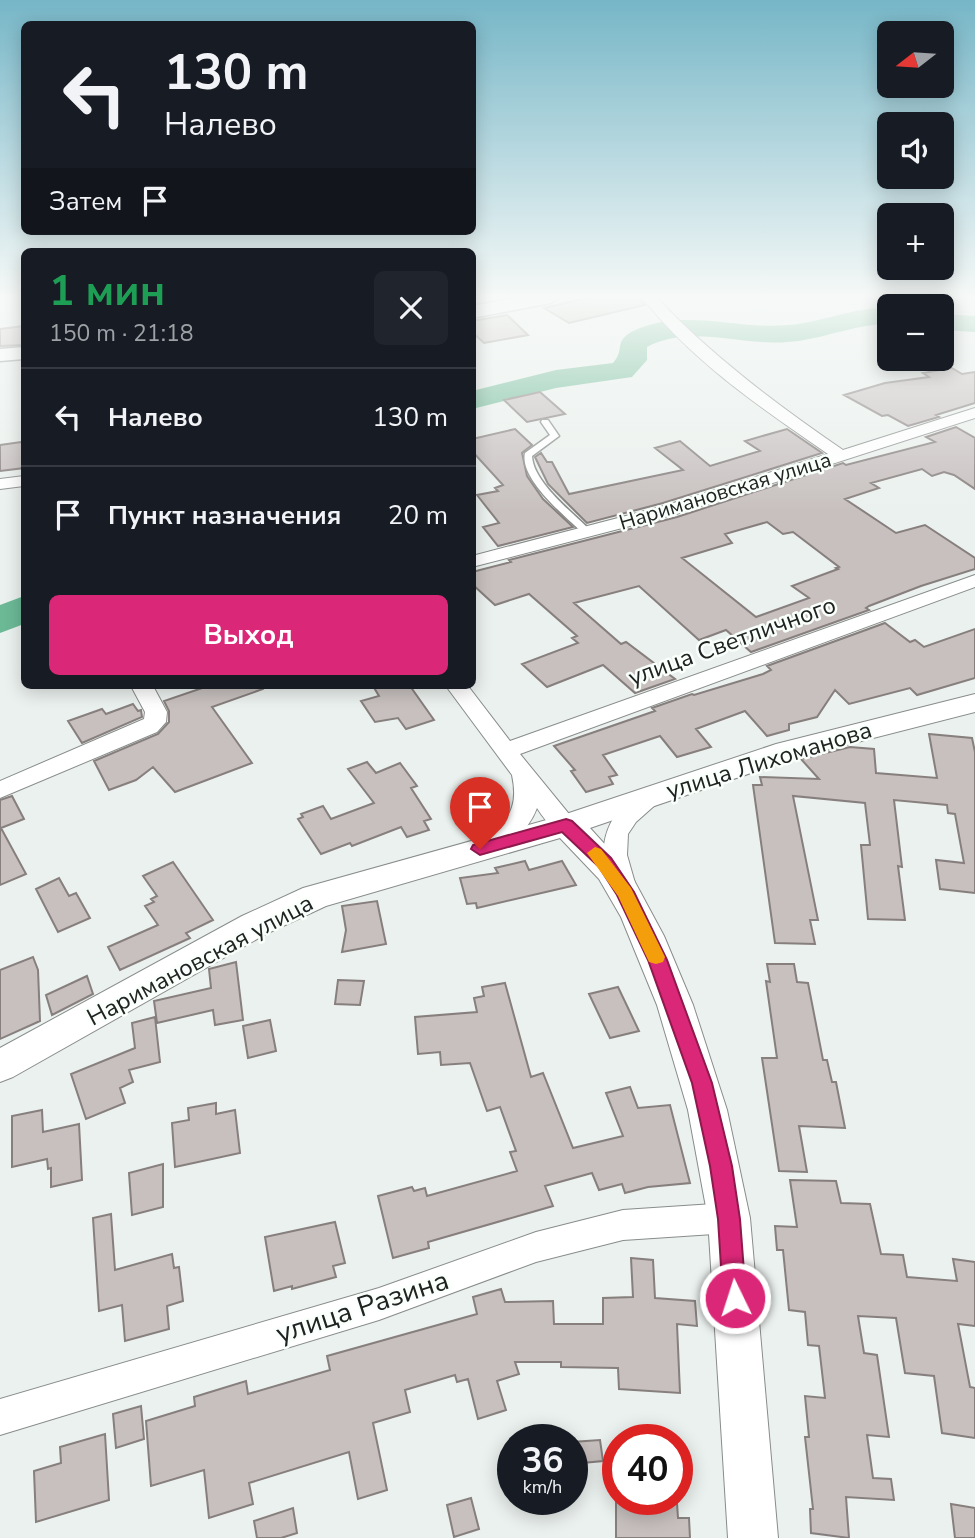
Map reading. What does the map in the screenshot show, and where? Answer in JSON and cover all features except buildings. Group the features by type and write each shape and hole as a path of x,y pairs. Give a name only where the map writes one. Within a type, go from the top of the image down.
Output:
{"street":[{"path":"724,369 770,407 842,456"},
{"name":"Наримановская улица","path":"476,561 695,503 975,413"},
{"path":"0,484 21,481"},
{"name":"улица Светличного","path":"508,750 975,581"},
{"path":"0,789 149,727 155,722 156,712 144,689"},
{"path":"459,689 508,750 552,812 605,863 625,892"},
{"name":"улица Лихоманова","path":"566,825 786,751 975,704"},
{"path":"480,849 504,836 520,822 527,794 522,769"},
{"path":"660,793 628,814 615,834 614,860 625,892 658,960 691,1044 712,1122 729,1219 753,1538"},
{"name":"Наримановская улица","path":"0,1066 286,909 342,888 566,825"},
{"name":"Наримановская улица","path":"0,1084 32,1049"},
{"name":"улица Разина","path":"0,1418 392,1300 548,1244 624,1225 729,1219"}],"lane":[{"path":"545,422 555,436 528,455 526,461 530,470 587,532"}],"waterway":[{"path":"476,399 556,379 624,369"},
{"path":"0,621 21,610"}],"slow traffic":[{"path":"595,853 625,892 656,957"}],"route":[{"path":"480,849 566,825 605,863 625,892 658,960 691,1044 702,1083 721,1166 729,1219 735,1298"}]}
